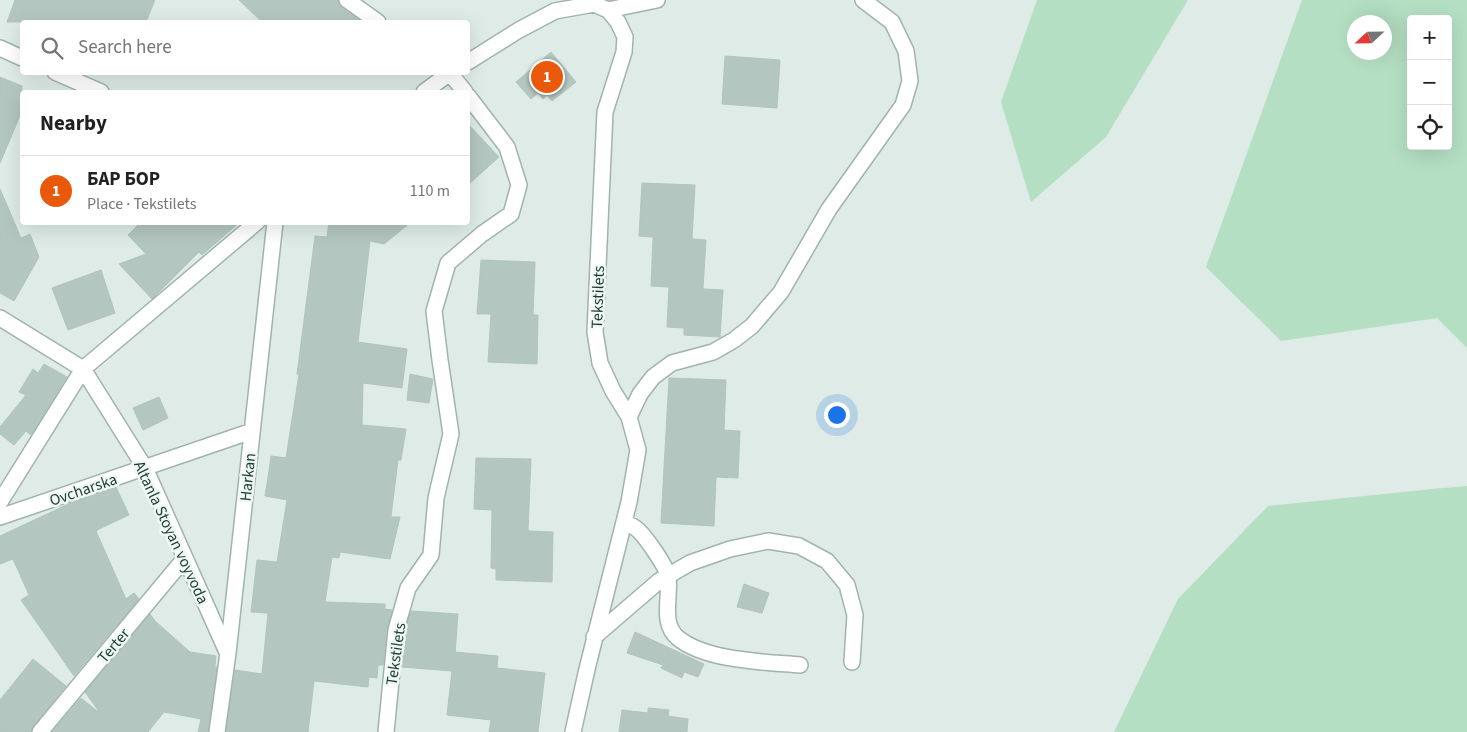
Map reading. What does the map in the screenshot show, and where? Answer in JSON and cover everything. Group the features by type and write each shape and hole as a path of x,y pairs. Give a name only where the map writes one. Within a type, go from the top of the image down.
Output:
{"street":[{"path":"347,0 375,20"},
{"path":"470,61 519,30 555,11 594,4 608,10 657,0"},
{"path":"630,417 640,394 653,376 672,363 713,352 734,340 752,326 781,292 828,209 903,105 910,81 906,50 892,22 863,0"},
{"name":"Tekstilets","path":"573,732 594,637 624,522 638,450 630,417 613,391 600,363 595,332 605,112 624,52 625,37 618,22 608,10"},
{"path":"0,48 20,57"},
{"path":"62,75 96,90"},
{"path":"427,90 447,75"},
{"path":"452,75 463,90"},
{"name":"Tekstilets","path":"386,732 396,630 408,588 431,555 436,498 450,434 434,311 448,263 482,234 511,214 519,185 507,147 470,99"},
{"path":"0,502 83,369 253,225"},
{"name":"Harkan","path":"217,732 228,653 275,225"},
{"name":"Altanla Stoyan voyvoda","path":"0,318 83,369 145,468 228,653"},
{"name":"Ovcharska","path":"0,518 252,432"},
{"path":"624,522 635,527 653,548 668,575 668,622 678,638 696,648 729,659 800,665"},
{"path":"594,637 668,575 690,563 730,549 768,541 799,546 827,560 847,585 855,615 852,662"},
{"name":"Terter","path":"40,732 186,558"}],"green space":[{"path":"1037,0 1188,0 1106,137 1031,202 1001,102"},
{"path":"1302,0 1467,0 1467,348 1437,318 1281,341 1206,267"},
{"path":"1467,486 1467,732 1114,732 1178,599 1268,506"}],"building":[{"path":"15,0 155,0 147,20 20,20 20,22 7,22"},
{"path":"239,0 338,0 342,8 359,20 260,20"},
{"path":"551,52 576,82 552,101 547,95 543,99 538,93 531,99 516,82"},
{"path":"725,56 780,60 777,108 722,104"},
{"path":"0,77 22,86 22,90 20,90 20,116 0,163"},
{"path":"470,126 499,157 470,183"},
{"path":"642,183 695,185 692,239 706,240 703,289 723,290 720,337 684,335 684,328 667,327 669,287 651,286 653,237 639,236"},
{"path":"0,189 21,238 30,234 39,257 14,301 0,293"},
{"path":"138,225 237,225 202,255 199,252 152,299 119,264 146,254 128,235"},
{"path":"329,225 407,225 384,244 370,241 358,342 407,349 402,388 363,383 362,425 406,429 401,460 398,460 391,517 400,517 390,559 340,552 339,558 332,557 325,602 385,604 385,609 392,610 387,629 383,665 378,665 377,678 369,677 368,687 314,681 308,732 226,732 235,670 262,674 268,613 251,612 257,560 277,562 287,500 265,496 271,456 286,458 299,374 297,374 315,236 327,237"},
{"path":"481,260 535,262 533,315 538,315 537,364 488,362 491,314 477,314"},
{"path":"101,270 115,313 68,330 52,288"},
{"path":"44,364 67,377 31,435 26,431 14,445 0,434 0,427 26,395 19,392 33,369 38,373"},
{"path":"410,374 433,379 429,403 407,400"},
{"path":"669,378 726,380 724,430 740,431 738,478 716,477 714,526 661,523"},
{"path":"159,397 168,418 143,430 133,408"},
{"path":"476,458 531,459 528,531 553,532 552,582 496,580 496,569 491,568 492,510 474,509"},
{"path":"116,487 129,515 96,531 126,599 134,593 139,599 74,676 21,600 29,595 13,559 0,564 0,536 75,501"},
{"path":"744,584 769,593 762,613 737,607"},
{"path":"411,611 458,614 455,652 498,656 497,668 545,673 538,732 489,732 491,720 447,715 452,671 402,667 405,632"},
{"path":"150,614 155,621 190,652 216,656 215,666 217,667 208,732 198,732 201,719 164,712 148,732 52,732 81,698 98,710 85,692"},
{"path":"635,632 704,664 698,677 684,672 682,678 661,668 663,665 627,653"},
{"path":"33,659 66,686 33,726 31,732 0,732 0,700"},
{"path":"648,708 669,710 668,716 688,719 687,732 619,732 622,710 648,713"}],"place":[{"name":"БАР БОР","path":"547,77"}]}
